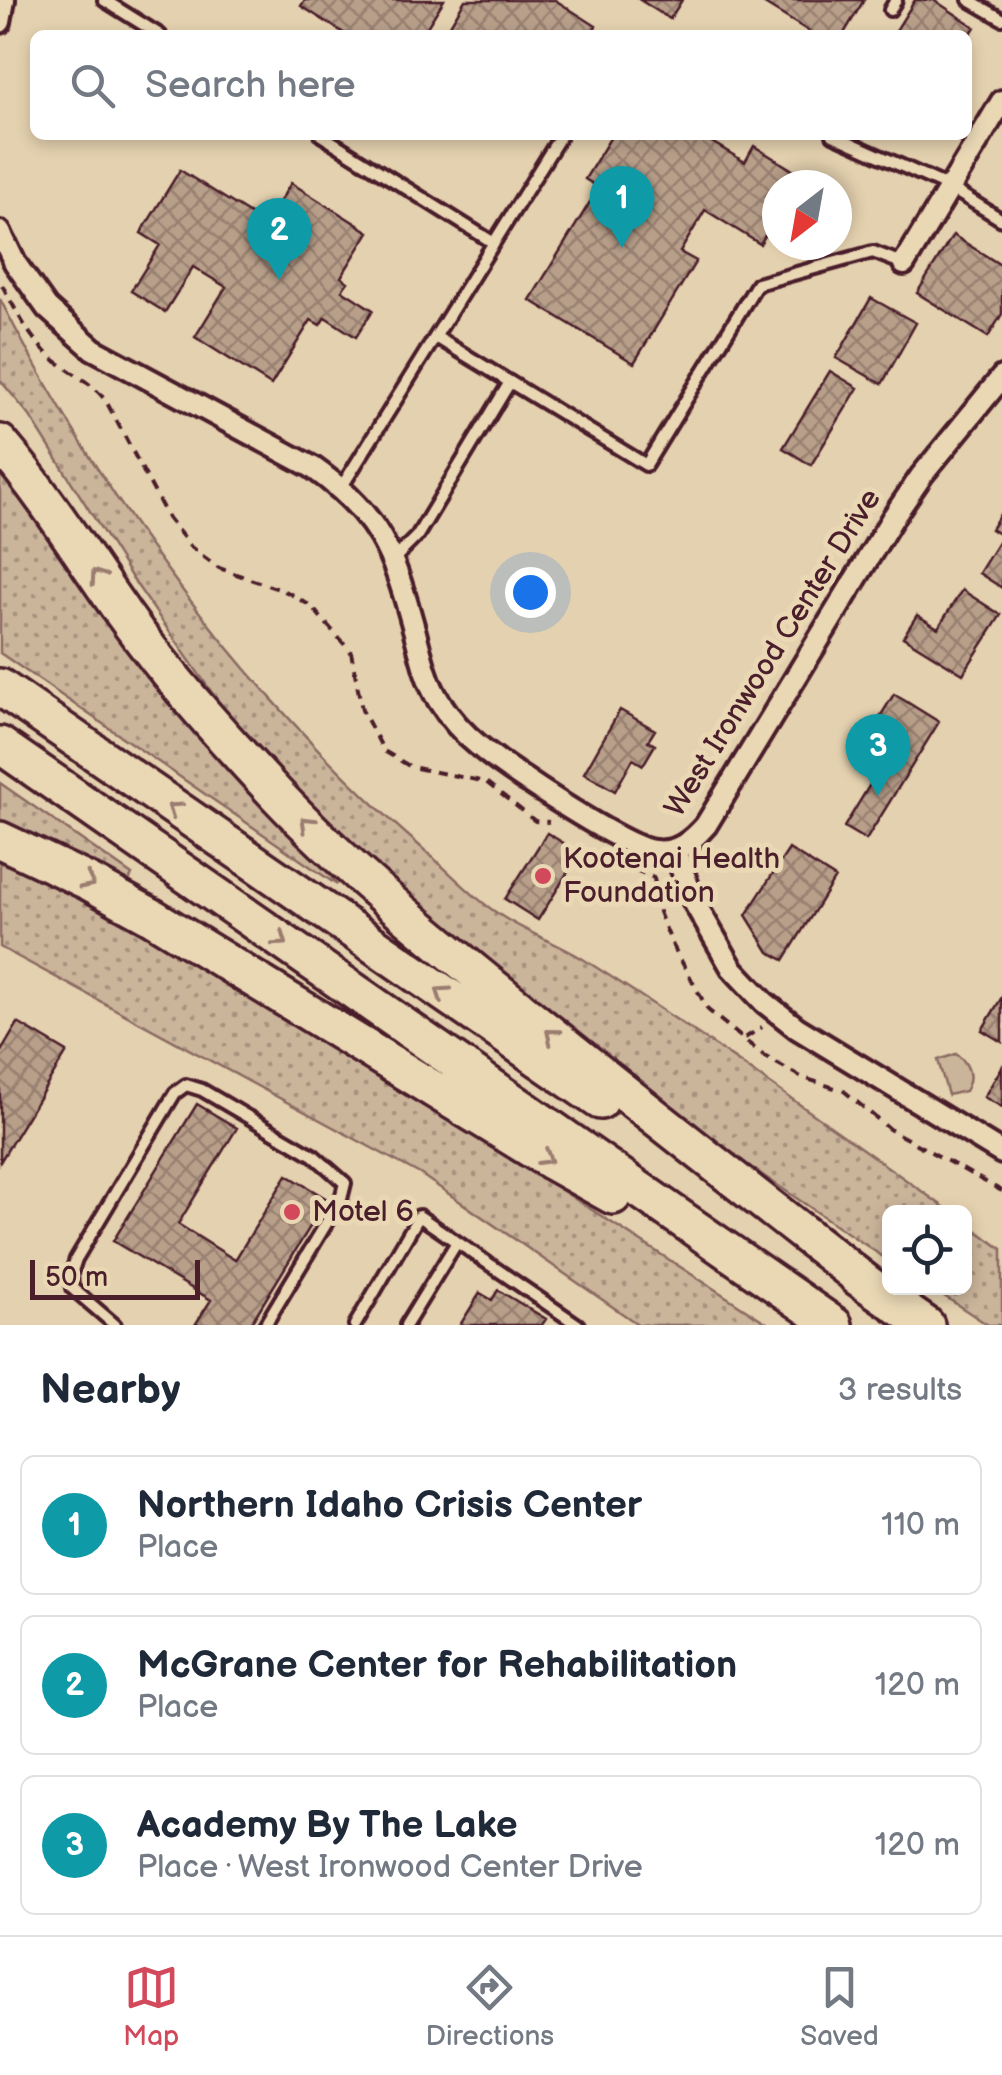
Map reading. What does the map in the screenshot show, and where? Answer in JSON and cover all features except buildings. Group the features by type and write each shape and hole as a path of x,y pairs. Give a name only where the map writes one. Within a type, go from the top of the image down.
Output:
{"highway":[{"path":"0,444 29,477 126,618 204,712 277,794 350,865 410,920 592,1068 876,1290"},
{"path":"0,687 926,1325"},
{"path":"0,744 834,1325"},
{"path":"0,840 151,916 552,1162 778,1287"}],"street":[{"path":"0,22 4,0"},
{"path":"904,264 949,187 994,133 1002,101"},
{"name":"West Ironwood Center Drive","path":"0,232 47,308 93,349 312,467 341,488 363,509 387,546 436,697 476,745 553,797 638,847 655,851 675,851 706,825 892,520 922,475 1002,377"},
{"path":"675,851 694,902 732,968 764,1002 797,1028 1002,1153"}],"lane":[{"path":"104,0 152,30"},
{"path":"970,0 986,4 1002,19"},
{"path":"329,140 494,243"},
{"path":"341,488 558,140"},
{"path":"844,140 949,187 1002,220"},
{"path":"436,336 646,465 756,284 873,252 904,264"},
{"path":"392,560 416,536 510,382"},
{"path":"115,1325 72,1288 71,1274 76,1258 175,1093 186,1086 202,1090 313,1155 344,1182 341,1200 265,1325"},
{"path":"356,1325 419,1216 578,1325"},
{"path":"406,1325 457,1242"}],"path":[{"path":"744,1038 770,1022"}],"shaded area":[{"path":"0,299 86,450 185,594 297,727 358,789 492,910 630,989 941,1205 882,1205 882,1256 705,1136 510,982 328,827 224,710 132,578 30,416 0,380"},
{"path":"0,467 311,848 337,885 0,653"},
{"path":"0,783 132,875 125,889 0,826"},
{"path":"0,857 117,912 224,972 770,1325 639,1325 420,1174 0,947"},
{"path":"956,1054 970,1076 965,1091 948,1095 938,1060"},
{"path":"972,1227 1002,1249 1002,1325 988,1325 943,1295 972,1295"}],"place":[{"name":"Northern Idaho Crisis Center","path":"622,248"},
{"name":"McGrane Center for Rehabilitation","path":"279,280"},
{"name":"Academy By The Lake","path":"878,796"},
{"name":"Kootenai Health Foundation","path":"543,876"},
{"name":"Motel 6","path":"292,1212"}]}
